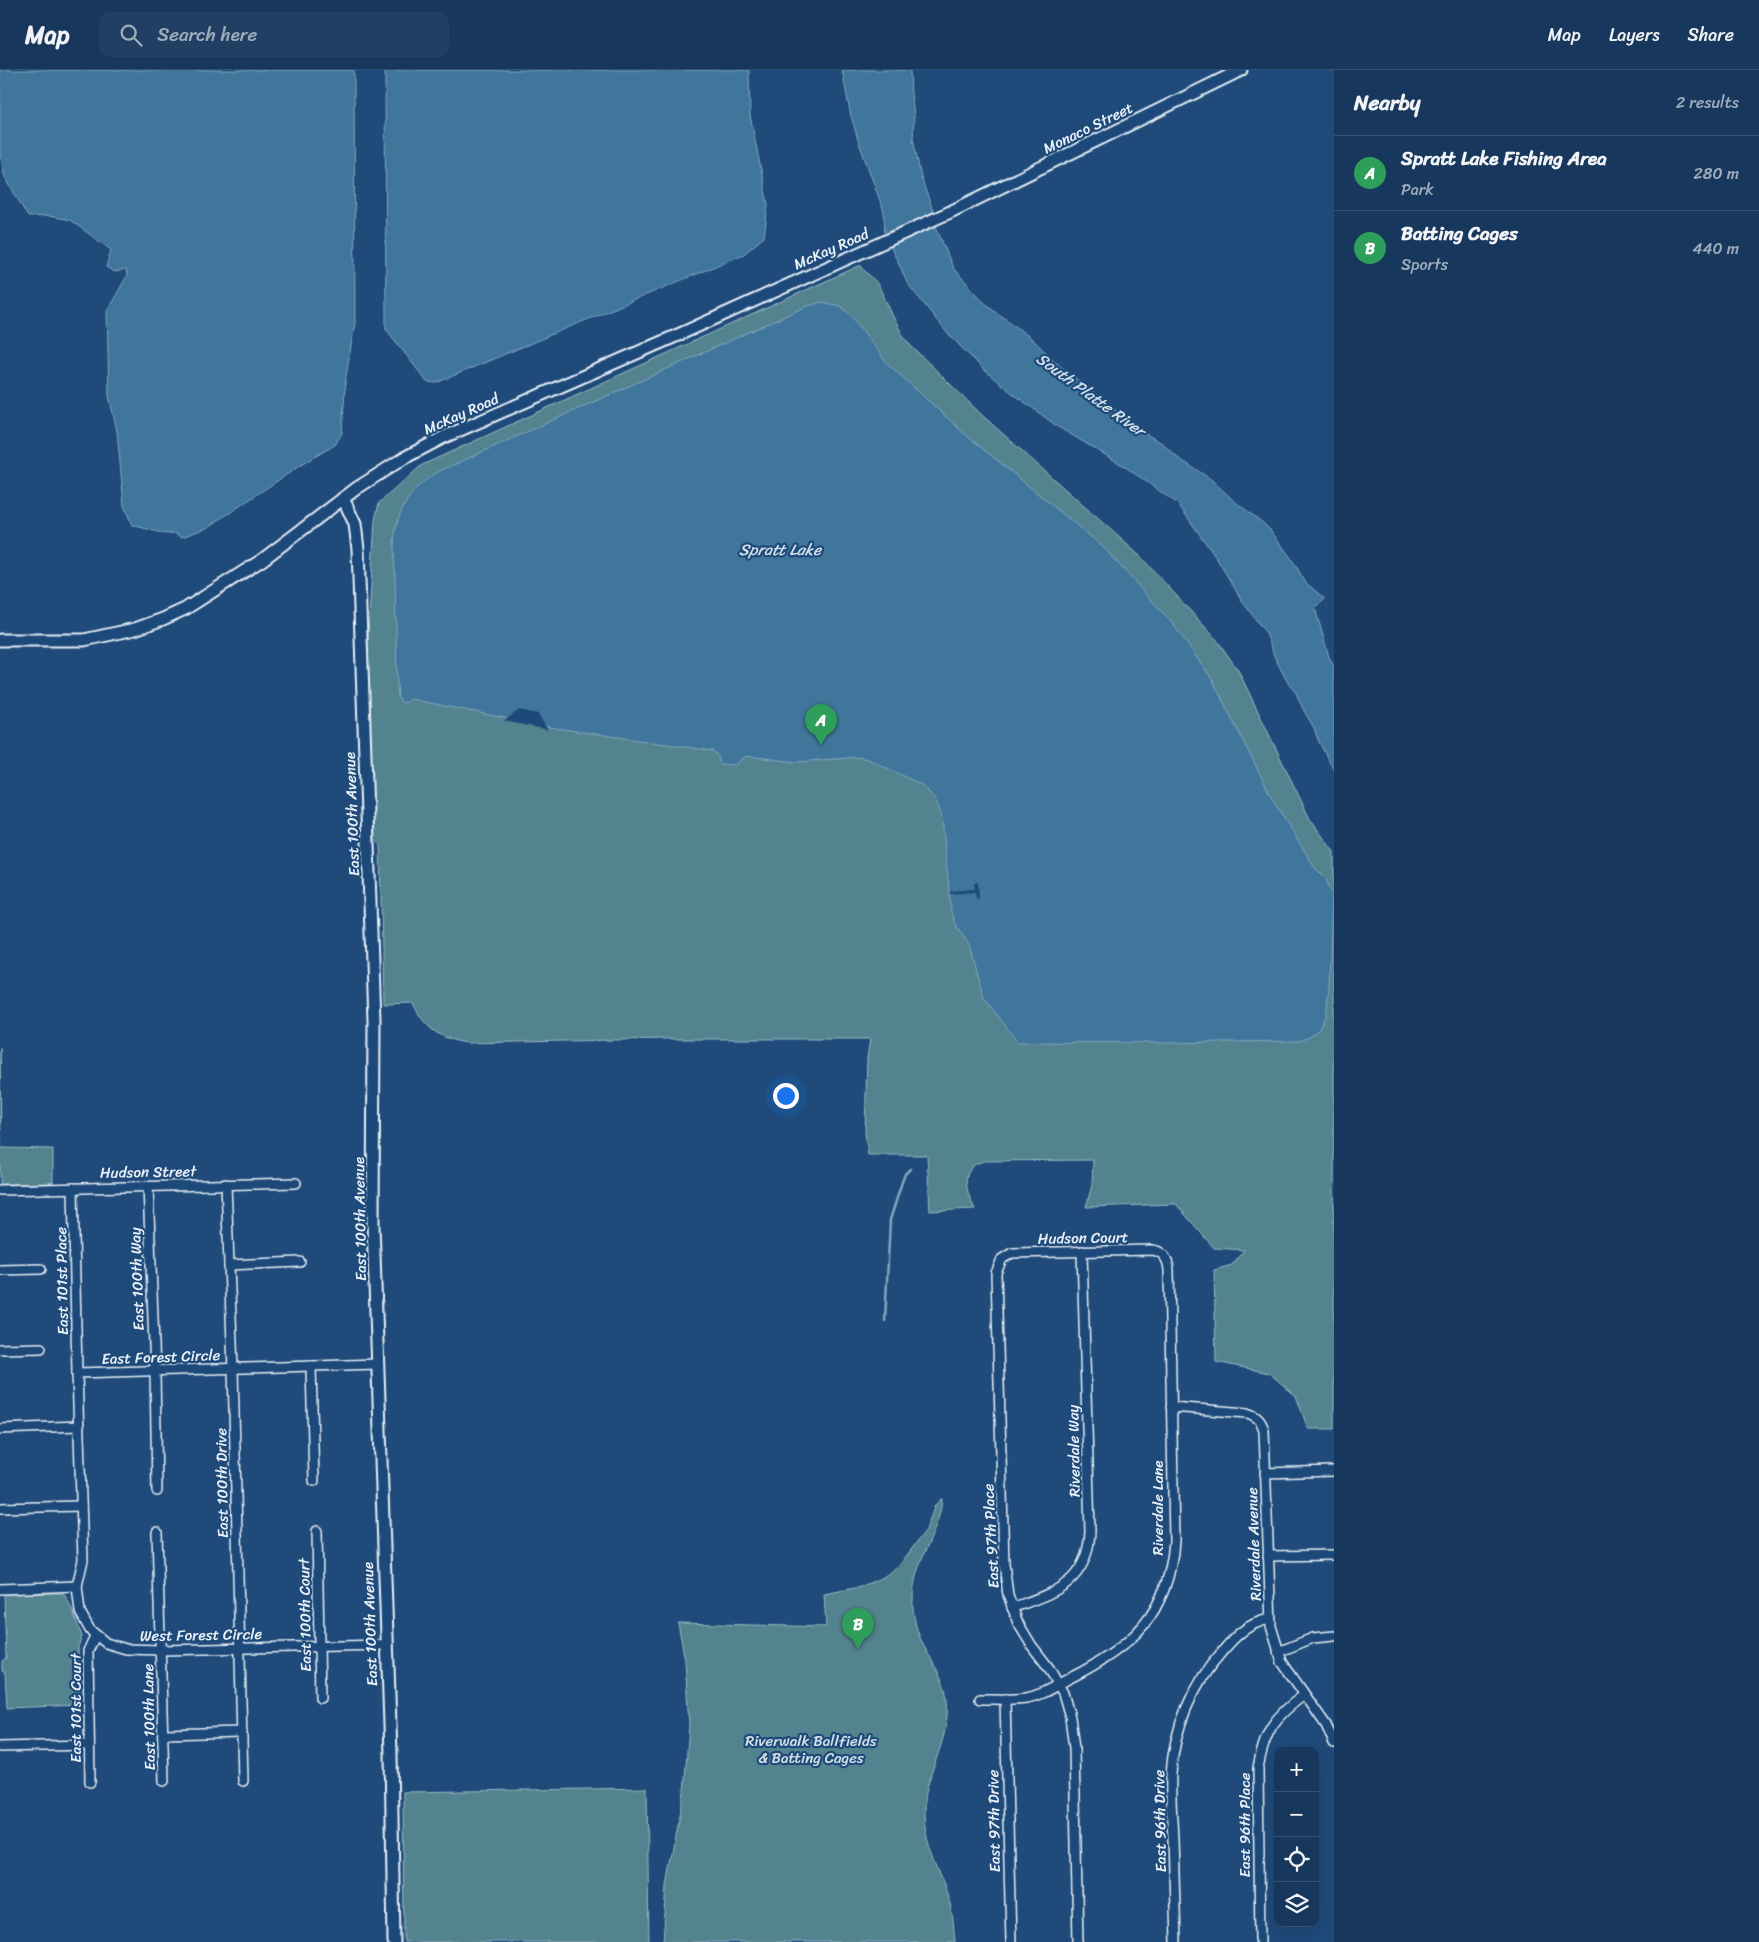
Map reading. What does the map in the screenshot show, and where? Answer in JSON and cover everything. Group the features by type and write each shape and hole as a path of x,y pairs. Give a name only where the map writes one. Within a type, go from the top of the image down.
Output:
{"street":[{"name":"Monaco Street","path":"948,213 1241,70"},
{"name":"McKay Road","path":"0,640 84,640 135,629 163,619 185,609 262,560 343,498 404,458 444,437 678,335 948,213"},
{"name":"East 100th Avenue","path":"343,498 355,524 358,549 374,1021 373,1224 392,1807 394,1942"},
{"name":"Hudson Street","path":"0,1190 296,1182"},
{"name":"East 100th Drive","path":"226,1184 233,1369 243,1781"},
{"name":"East 100th Way","path":"148,1186 155,1371 157,1490"},
{"name":"East 101st Place","path":"73,1188 77,1373"},
{"name":"Hudson Court","path":"1000,1262 1012,1253 1082,1251 1152,1250 1160,1251 1166,1259"},
{"name":"Riverdale Way","path":"1012,1608 1053,1593 1065,1586 1078,1572 1088,1549 1090,1532 1082,1251"},
{"name":"Riverdale Lane","path":"980,1700 1034,1696 1100,1663 1128,1642 1145,1622 1164,1590 1173,1555 1174,1541 1169,1270 1166,1259"},
{"path":"229,1265 300,1262"},
{"name":"East 97th Place","path":"1000,1262 996,1273 1006,1585 1012,1608 1022,1631 1049,1668 1058,1684 1070,1717 1074,1748 1078,1942"},
{"path":"0,1270 41,1269"},
{"path":"0,1349 41,1348"},
{"name":"East Forest Circle","path":"77,1373 378,1364"},
{"path":"311,1366 314,1481"},
{"path":"77,1373 83,1560 77,1586 80,1612 95,1636"},
{"name":"Riverdale Avenue","path":"1171,1407 1247,1413 1257,1417 1264,1430 1270,1619 1278,1652 1286,1669 1326,1725 1334,1742"},
{"path":"0,1429 79,1426"},
{"path":"1265,1473 1334,1471"},
{"path":"0,1508 81,1506"},
{"name":"East 100th Court","path":"317,1531 320,1698"},
{"name":"East 100th Lane","path":"157,1532 164,1782"},
{"path":"1268,1556 1334,1555"},
{"path":"0,1588 77,1586"},
{"name":"East 96th Drive","path":"1176,1942 1171,1776 1174,1749 1180,1728 1196,1688 1217,1657 1230,1642 1251,1625 1270,1619"},
{"name":"West Forest Circle","path":"95,1636 106,1643 126,1649 240,1649 386,1645"},
{"name":"East 101st Court","path":"90,1782 88,1651 95,1636"},
{"path":"1278,1652 1319,1636 1334,1636"},
{"name":"East 96th Place","path":"1260,1942 1258,1768 1270,1727 1282,1712 1304,1694"},
{"name":"East 97th Drive","path":"1005,1699 1010,1942"},
{"path":"163,1734 242,1732"},
{"path":"0,1747 89,1745"}],"green space":[{"path":"861,265 878,285 897,324 910,345 984,417 1140,556 1217,640 1238,670 1310,819 1334,852 1334,1429 1308,1429 1296,1396 1269,1373 1216,1362 1214,1270 1232,1265 1244,1250 1214,1248 1176,1204 1086,1207 1092,1185 1093,1160 984,1161 973,1166 967,1176 967,1188 975,1209 930,1211 927,1155 868,1155 865,1132 867,1058 870,1039 665,1039 468,1043 450,1039 434,1031 422,1019 413,1003 383,1004 380,845 372,833 366,666 375,520 379,503 422,465"},
{"path":"0,1048 1,1148 53,1149 53,1183 0,1184"},
{"name":"Riverwalk Ballfields & Batting Cages","path":"941,1499 936,1525 917,1573 913,1605 919,1635 940,1676 947,1699 945,1730 928,1785 924,1814 927,1839 950,1904 955,1942 663,1942 667,1885 684,1793 689,1725 685,1660 678,1623 826,1627 824,1594 860,1587 883,1577 898,1567 926,1530 935,1505"},
{"path":"63,1593 82,1636 78,1647 80,1705 7,1708 5,1673 2,1671 2,1661 6,1658 4,1594"},
{"path":"647,1788 649,1942 404,1942 403,1792"}],"water":[{"path":"0,70 354,70 355,323 346,376 342,433 335,445 304,463 207,528 182,537 174,533 166,534 132,525 124,506 117,431 109,396 107,311 127,276 126,270 114,272 106,267 111,250 70,220 48,216 28,217 5,177 0,155"},
{"path":"385,70 749,70 750,115 768,205 764,237 744,254 436,383 427,382 386,329"},
{"name":"South Platte River","path":"842,70 910,70 914,116 913,138 921,178 932,208 937,229 953,268 986,304 1031,338 1060,366 1144,433 1162,443 1178,458 1212,480 1233,500 1263,523 1291,558 1306,583 1325,599 1315,608 1329,657 1334,667 1334,771 1296,693 1288,683 1275,658 1266,633 1244,604 1217,559 1178,504 1124,466 1058,427 985,371 948,334 907,283 885,236 884,212 858,140 850,112"},
{"name":"Spratt Lake","path":"822,302 840,306 851,315 887,363 966,435 1101,545 1173,624 1212,679 1272,798 1315,868 1326,879 1332,895 1329,987 1326,1015 1319,1029 1310,1037 1298,1041 1160,1043 1018,1042 984,998 969,945 955,924 951,912 942,818 937,803 922,785 870,760 859,757 797,762 747,756 736,765 720,764 718,756 713,751 549,727 410,699 406,703 401,702 398,697 397,685 395,537 403,507 420,485 442,470 805,307"}],"pier":[{"path":"519,710 538,714 548,730 504,721"},
{"path":"978,882 979,898 976,899 975,892 950,894 950,891 975,889 974,883"}],"waterway":[{"path":"885,1321 890,1220 905,1174 910,1169"}],"place":[{"name":"Spratt Lake Fishing Area","path":"821,745"},
{"name":"Batting Cages","path":"858,1649"}]}
